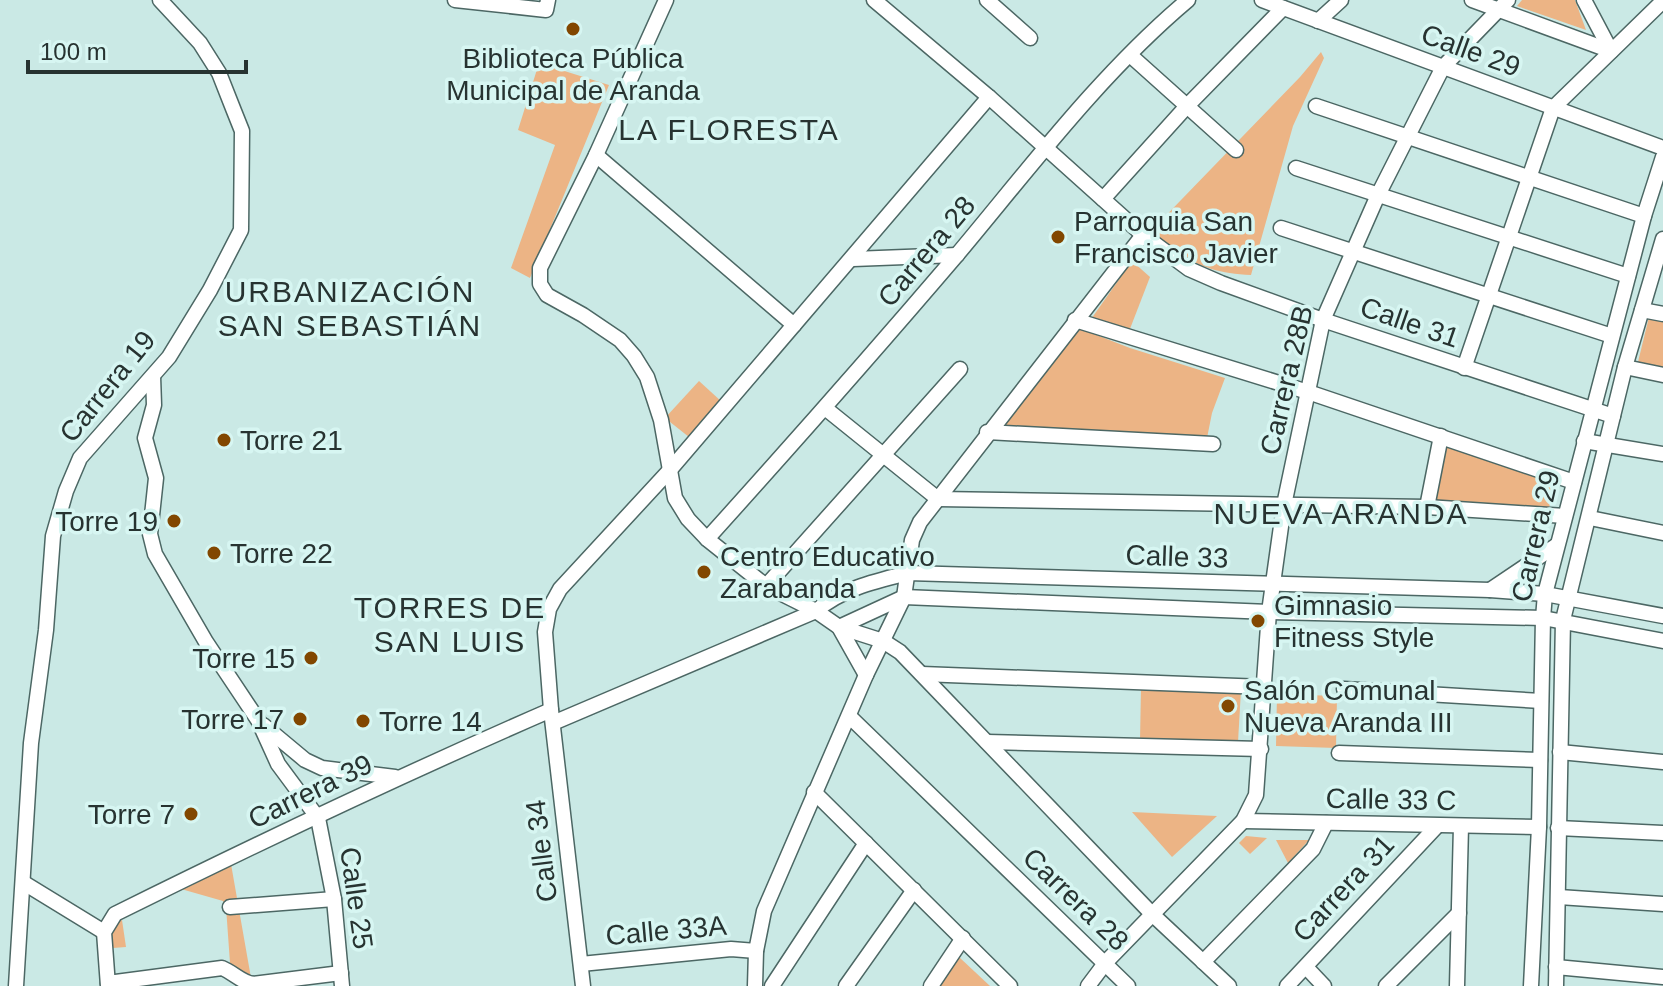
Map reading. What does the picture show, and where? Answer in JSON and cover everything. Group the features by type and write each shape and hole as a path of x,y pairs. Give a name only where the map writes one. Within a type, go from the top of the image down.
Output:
{"street":[{"path":"455,0 547,5"},
{"path":"666,0 596,155 540,268 540,284 547,295 605,329 634,356 647,377 661,420 675,498 688,519 707,539 766,586 816,611 839,627 883,641 900,652 1152,914 1229,986"},
{"name":"Calle 31","path":"874,0 989,97 1143,235 1189,269 1323,320 1613,416"},
{"path":"987,0 1030,38"},
{"name":"Carrera 28","path":"707,539 825,408 1046,148 1130,55 1188,0"},
{"name":"Calle 29","path":"1262,0 1663,148"},
{"path":"1318,21 1341,0"},
{"path":"1472,0 1503,5 1611,51"},
{"path":"1584,0 1611,51"},
{"name":"Carrera 19","path":"16,986 31,743 46,630 53,536 66,491 80,458 169,357 210,290 241,230 242,131 219,73 200,43 157,1"},
{"path":"1464,368 1553,108 1662,1"},
{"name":"Carrera 28B","path":"1243,821 1256,795 1269,612 1284,505 1323,320 1378,195 1443,67 1503,5"},
{"path":"1103,199 1187,106 1283,8"},
{"path":"1130,55 1236,150"},
{"name":"Calle 34","path":"583,986 552,716 545,632 549,609 560,589 669,471 989,97"},
{"path":"1316,106 1644,216"},
{"path":"596,155 794,325"},
{"name":"Carrera 29","path":"1531,986 1545,594 1644,216 1663,157"},
{"path":"1296,168 1628,276"},
{"path":"1281,228 1612,336"},
{"path":"755,986 756,951 764,911 866,675 904,597 912,540 920,522 1143,235"},
{"name":"Carrera 29","path":"1556,986 1563,620 1625,367 1662,246"},
{"path":"853,259 957,255"},
{"path":"1642,310 1663,314"},
{"path":"1075,320 1308,392 1574,482"},
{"path":"1625,367 1663,375"},
{"path":"766,586 960,369"},
{"path":"153,376 154,405 145,438 156,478 150,534 155,554 206,642 258,720 278,764 318,818"},
{"path":"825,408 938,499 1427,507 1565,516"},
{"path":"987,432 1213,444"},
{"path":"1427,507 1441,436"},
{"path":"1584,441 1663,454"},
{"path":"1590,518 1663,533"},
{"path":"1490,590 1557,545"},
{"name":"Calle 33","path":"816,611 828,601 854,589 908,573 1490,590 1545,594 1663,616"},
{"name":"Calle 33","path":"839,627 904,597 1269,612 1543,618 1663,641"},
{"name":"Carrera 39","path":"104,932 115,914 318,818 396,777 816,611"},
{"path":"839,627 866,675"},
{"path":"922,674 1264,687"},
{"path":"1344,689 1541,701"},
{"name":"Carrera 28","path":"849,716 1128,986"},
{"path":"258,720 297,754 322,768 396,777"},
{"path":"987,742 1261,749"},
{"path":"1560,752 1663,762"},
{"path":"1339,753 1540,760"},
{"path":"814,792 1010,986"},
{"name":"Calle 25","path":"318,818 334,899 342,980"},
{"path":"1088,986 1106,962 1243,821"},
{"name":"Calle 33 C","path":"1243,821 1539,827"},
{"path":"1203,962 1313,849 1326,823"},
{"name":"Carrera 31","path":"1287,986 1437,826"},
{"path":"1457,986 1461,826"},
{"path":"1558,828 1663,833"},
{"path":"772,986 866,843"},
{"path":"24,883 104,932 108,985 222,968 253,984 342,980"},
{"path":"846,986 914,890"},
{"path":"1559,897 1663,904"},
{"path":"230,907 334,899"},
{"path":"1386,986 1459,913"},
{"path":"931,986 963,938"},
{"name":"Calle 33A","path":"581,964 731,949 756,951"},
{"path":"1306,967 1324,986"},
{"path":"1556,967 1663,977"}],"shaded area":[{"path":"1522,0 1575,0 1586,30 1517,6"},
{"path":"1321,52 1324,58 1293,126 1251,275 1221,271 1196,263 1151,231 1300,77"},
{"path":"539,63 609,85 530,278 511,268 555,145 518,130"},
{"path":"1132,261 1150,277 1128,334 1089,322"},
{"path":"1649,317 1663,320 1663,370 1637,366"},
{"path":"1076,327 1225,378 1207,438 1001,428"},
{"path":"699,381 722,402 689,437 665,418"},
{"path":"1446,444 1555,482 1549,508 1434,502"},
{"path":"1141,687 1241,690 1238,742 1140,741"},
{"path":"1277,694 1337,696 1336,748 1276,746"},
{"path":"1132,812 1217,816 1172,857"},
{"path":"1246,836 1267,838 1250,854 1239,843"},
{"path":"1276,840 1309,840 1288,863"},
{"path":"231,864 251,978 245,978 230,963 223,901 174,887"},
{"path":"122,920 126,947 113,948 111,925"},
{"path":"959,957 990,986 939,986"}],"place":[{"name":"Biblioteca Pública Municipal de Aranda","path":"573,29"},
{"name":"Parroquia San Francisco Javier","path":"1058,237"},
{"name":"Torre 21","path":"224,440"},
{"name":"Torre 19","path":"174,521"},
{"name":"Torre 22","path":"214,553"},
{"name":"Centro Educativo Zarabanda","path":"704,572"},
{"name":"Gimnasio Fitness Style","path":"1258,621"},
{"name":"Torre 15","path":"311,658"},
{"name":"Salón Comunal Nueva Aranda III","path":"1228,706"},
{"name":"Torre 17","path":"300,719"},
{"name":"Torre 14","path":"363,721"},
{"name":"Torre 7","path":"191,814"}],"district":[{"name":"LA FLORESTA","path":"729,130"},
{"name":"URBANIZACIÓN SAN SEBASTIÁN","path":"350,309"},
{"name":"NUEVA ARANDA","path":"1341,514"},
{"name":"TORRES DE SAN LUIS","path":"450,625"}]}
